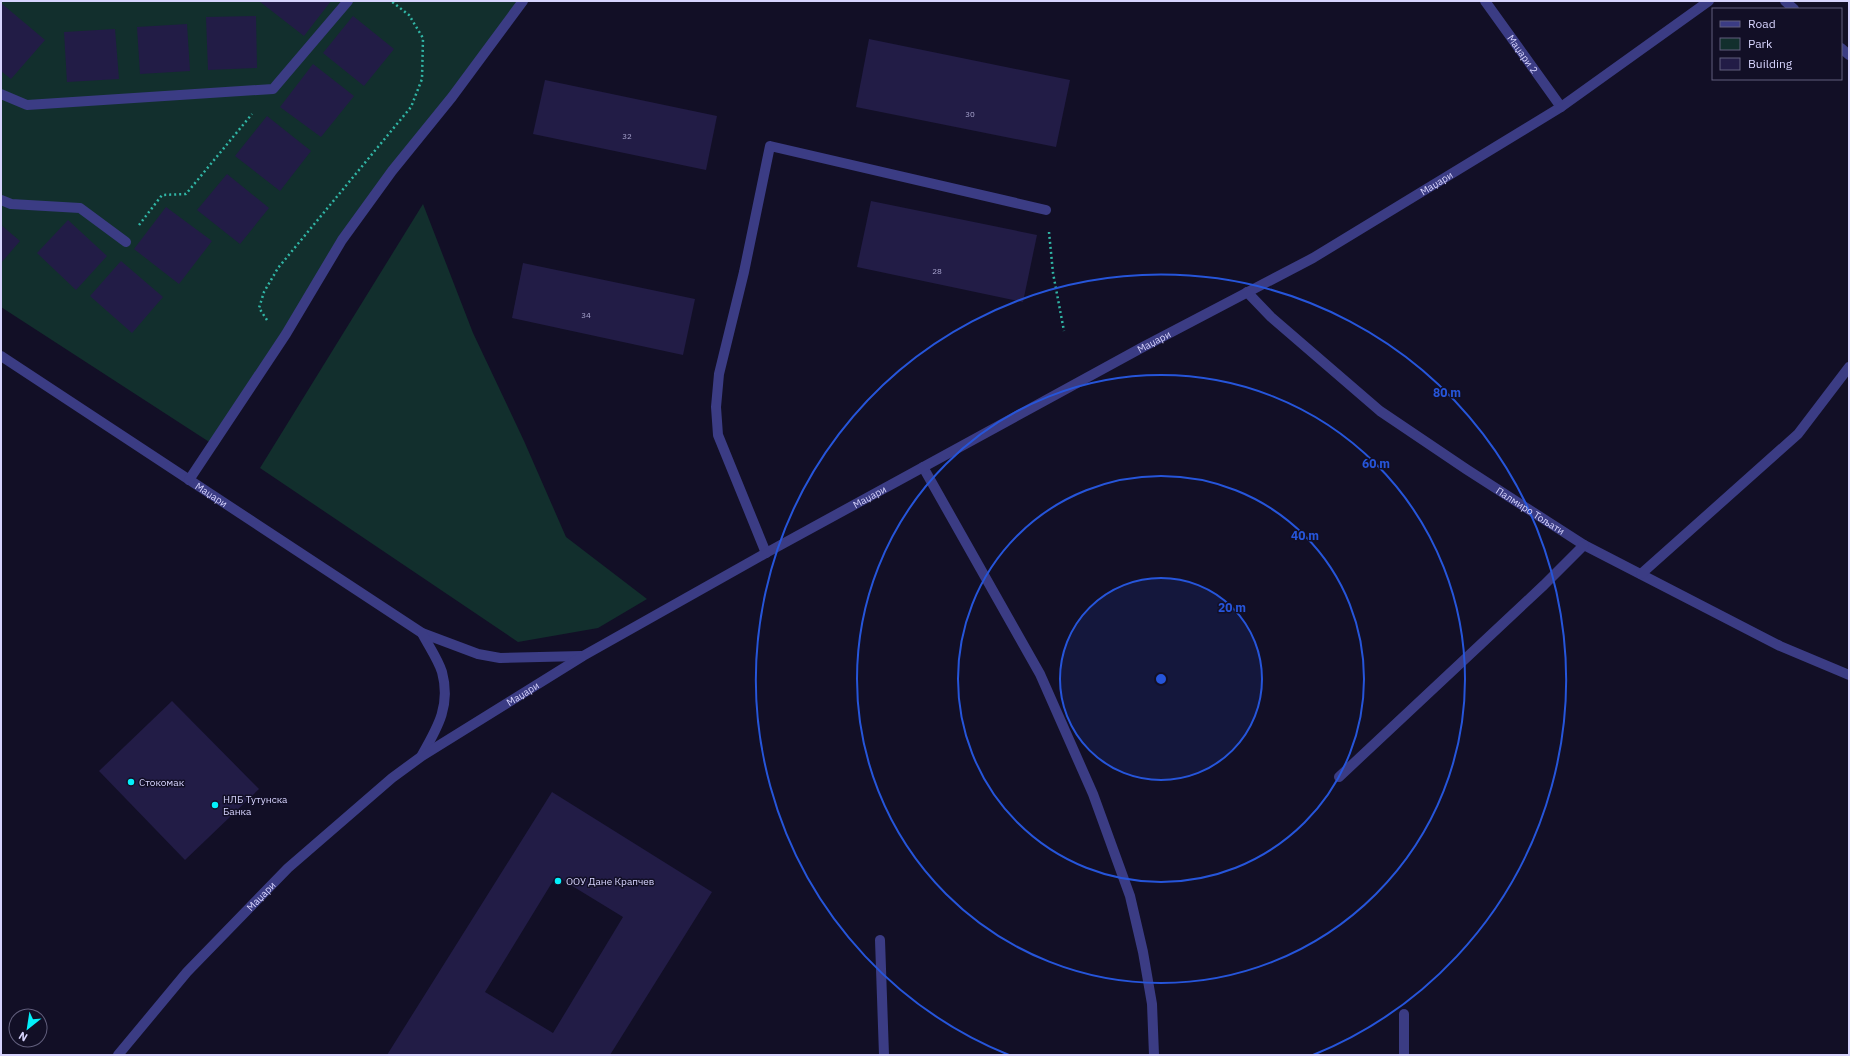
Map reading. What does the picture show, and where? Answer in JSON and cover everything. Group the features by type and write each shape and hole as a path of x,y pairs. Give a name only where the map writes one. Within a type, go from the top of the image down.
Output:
{"street":[{"path":"1,94 27,105 273,89 348,1"},
{"path":"189,480 286,334 342,240 392,171 452,97 523,1"},
{"name":"Маџари 2","path":"1486,1 1561,107"},
{"name":"Маџари","path":"118,1055 187,972 288,868 392,778 422,756 583,656 766,553 1143,347 1313,258 1561,107 1709,1"},
{"path":"1785,1 1793,8"},
{"path":"766,553 718,435 716,407 719,374 744,272 770,146 1046,210"},
{"path":"1,200 11,204 80,208 126,242"},
{"name":"Палмиро Тољати","path":"1248,292 1271,317 1380,411 1466,469 1584,545 1780,646 1849,675"},
{"name":"Маџари","path":"1,356 422,633 478,654 500,658 583,656"},
{"path":"1641,574 1798,434 1849,367"},
{"path":"923,467 1040,674 1093,794 1130,896 1143,952 1152,1004 1154,1055"},
{"path":"1338,777 1544,585 1584,545"},
{"name":"Маџари","path":"422,633 442,671 445,692 444,709 440,721 422,756"},
{"path":"880,940 884,1055"},
{"path":"1404,1014 1404,1055"}],"path":[{"path":"286,334 281,333 269,323 259,308 264,292 278,268 411,107 422,79 423,38 408,15 391,1"},
{"path":"126,242 162,195 186,194 273,89"},
{"path":"1046,210 1053,273 1064,331"}],"green space":[{"path":"1,1 529,1 342,240 217,447 1,307"},
{"path":"423,204 473,333 524,441 566,537 647,599 598,628 518,642 260,468"}],"building":[{"path":"259,1 331,1 304,36"},
{"path":"1,3 45,40 11,79 1,71"},
{"path":"256,16 257,68 208,70 206,17"},
{"path":"353,16 394,49 364,86 323,53"},
{"path":"187,24 190,71 140,74 137,27"},
{"path":"115,29 119,79 67,82 64,32"},
{"path":"869,39 1070,80 1056,147 856,107"},
{"path":"313,64 354,96 321,137 280,107"},
{"path":"545,80 717,116 706,170 533,134"},
{"path":"267,116 311,151 280,191 235,156"},
{"path":"227,174 269,208 240,244 197,210"},
{"path":"871,201 1037,235 1023,302 857,267"},
{"path":"166,207 212,241 179,284 134,249"},
{"path":"68,220 107,256 76,290 37,253"},
{"path":"1,225 20,241 1,263"},
{"path":"121,261 163,297 132,333 90,296"},
{"path":"523,263 695,299 683,355 512,318"},
{"path":"172,701 259,789 185,860 99,771"},
{"path":"552,792 712,892 610,1055 387,1055","holes":["556,876 623,917 553,1033 485,992"]}],"place":[{"name":"Стокомак","path":"131,782"},
{"name":"НЛБ Тутунска Банка","path":"215,805"},
{"name":"ООУ Дане Крапчев","path":"558,881"}]}
